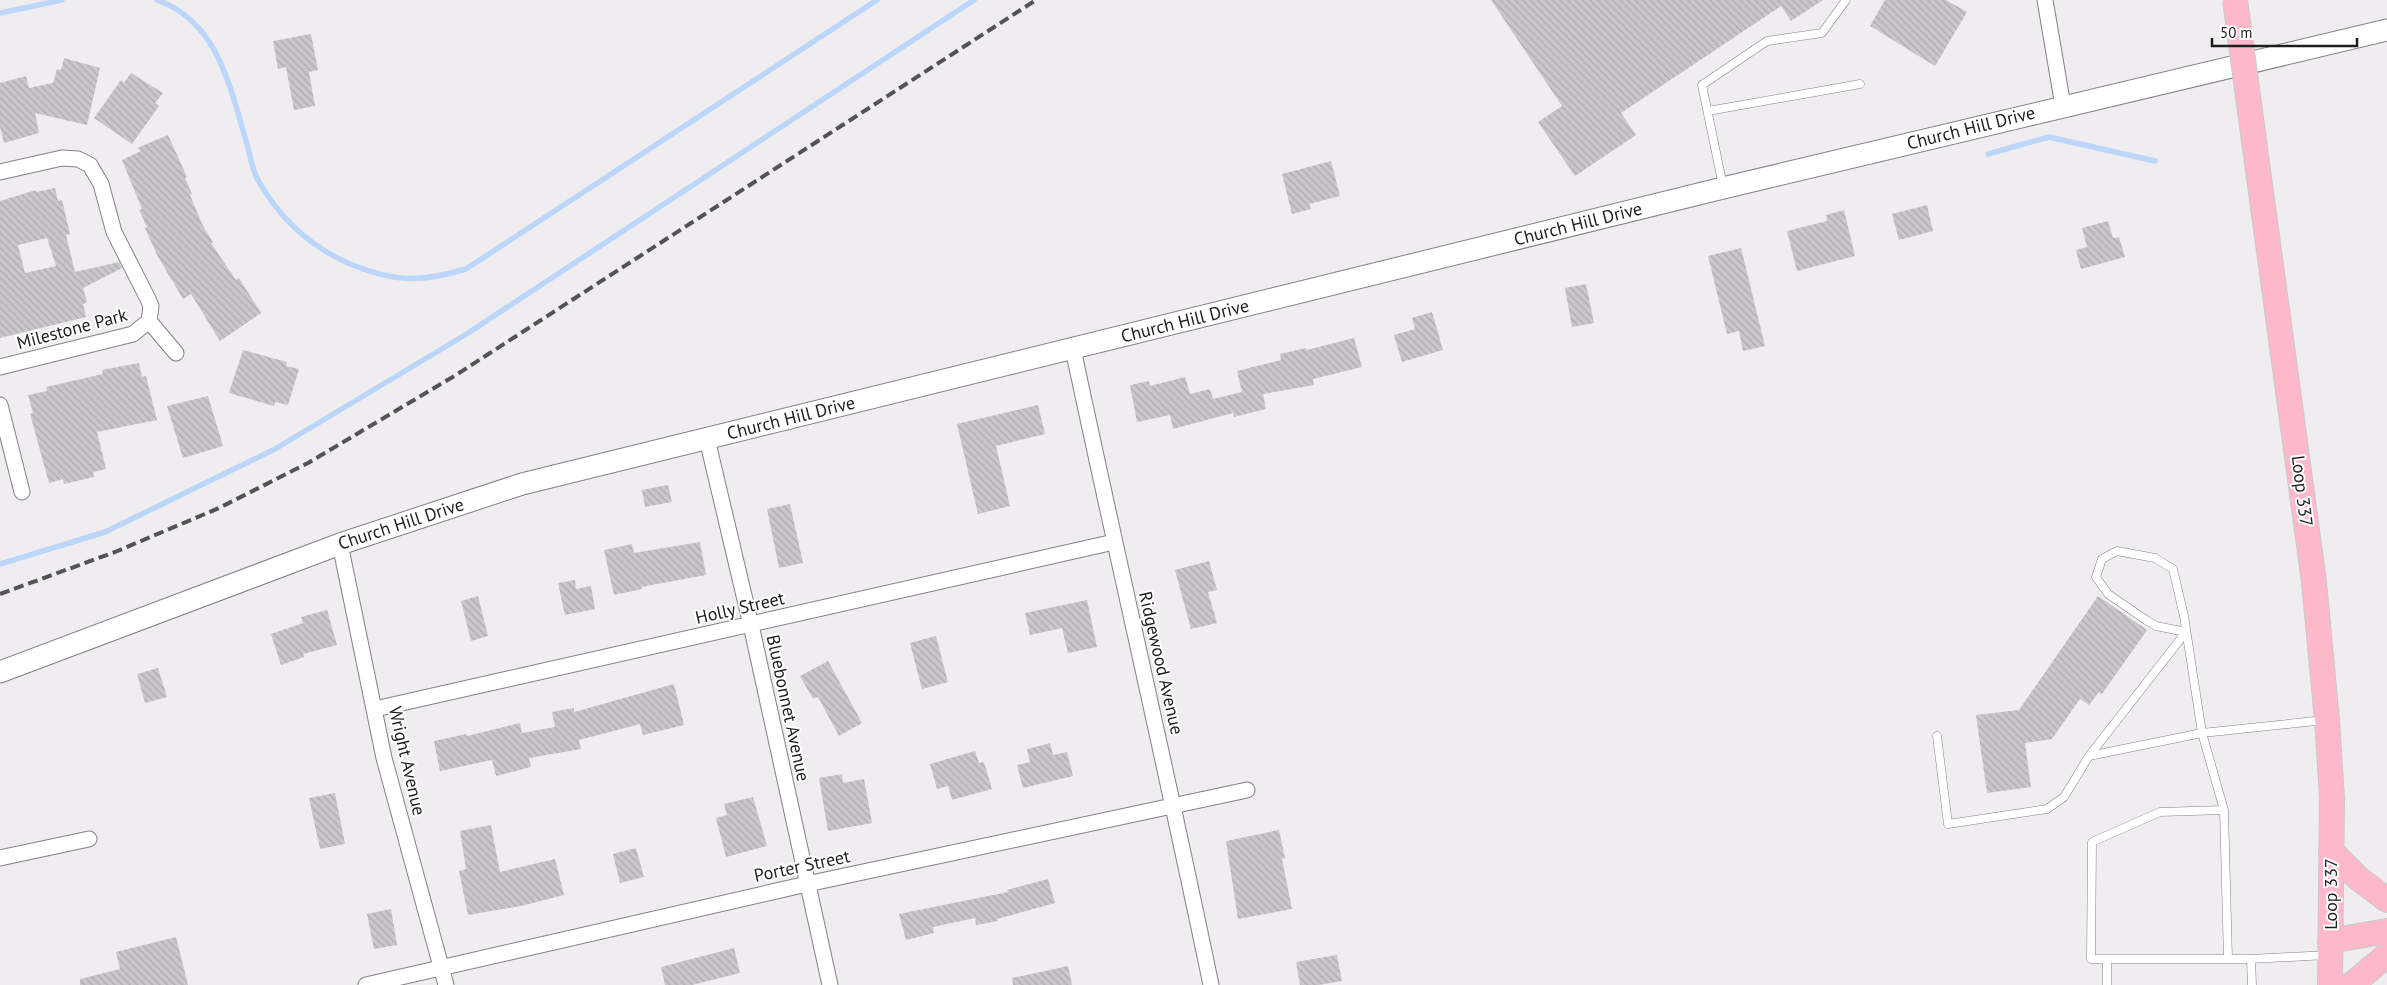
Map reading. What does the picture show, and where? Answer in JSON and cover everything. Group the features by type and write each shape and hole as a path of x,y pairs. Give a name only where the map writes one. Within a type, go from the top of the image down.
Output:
{"main road":[{"name":"Loop 337","path":"2235,0 2314,582 2332,798 2330,985"},
{"path":"2331,851 2358,878 2387,900"},
{"path":"2330,948 2387,931"},
{"path":"2352,985 2387,955"}],"street":[{"path":"2045,0 2063,106"},
{"name":"Church Hill Drive","path":"0,672 340,544 522,484 1723,188 2387,30"},
{"path":"0,172 71,157 90,165 98,176 114,232 148,298 151,306 149,320 176,353"},
{"name":"Milestone Park","path":"0,367 133,334 149,320"},
{"name":"Ridgewood Avenue","path":"1073,349 1114,542 1174,805 1211,985"},
{"path":"0,405 22,492"},
{"name":"Bluebonnet Avenue","path":"707,439 751,625 830,985"},
{"name":"Holly Street","path":"375,709 1114,542"},
{"name":"Wright Avenue","path":"340,544 384,758 446,985"},
{"name":"Porter Street","path":"366,985 807,884 1248,790"},
{"path":"0,858 89,838"}],"lane":[{"path":"1723,188 1702,85 1767,41 1822,33 1846,0"},
{"path":"1708,111 1860,84"},
{"path":"2186,632 2156,626 2108,594 2096,577 2102,559 2117,551 2155,558 2173,569 2186,632 2202,733 2224,810 2228,959"},
{"path":"1937,736 1948,824 2047,809 2064,797 2089,756 2186,632"},
{"path":"2089,756 2202,733 2327,720"},
{"path":"2224,810 2160,812 2092,842 2091,959 2251,959 2330,948"},
{"path":"2251,959 2252,985"},
{"path":"2107,960 2107,985"}],"building":[{"path":"1491,0 1823,0 1791,21 1781,6 1621,113 1636,135 1575,176 1538,122 1562,106"},
{"path":"1885,0 1946,0 1967,12 1935,66 1870,26"},
{"path":"311,34 318,70 309,72 315,106 294,110 286,67 278,69 273,41"},
{"path":"64,58 100,68 87,125 35,113 39,133 4,143 0,127 0,83 26,76 29,88 53,83 57,69 61,70"},
{"path":"131,73 163,93 155,103 159,106 132,144 94,118 121,80 124,83"},
{"path":"168,135 187,177 185,178 192,194 190,195 203,226 213,242 211,243 236,280 239,278 261,313 220,341 191,294 183,299 157,255 145,228 147,227 139,210 142,209 122,160 141,151 137,148"},
{"path":"1331,161 1340,196 1309,204 1311,209 1292,214 1282,174"},
{"path":"55,188 58,201 62,200 70,234 66,235 75,272 119,262 122,268 83,288 87,302 83,304 86,317 0,338 0,201 36,190 36,192","holes":["47,238 56,266 25,273 18,245"]},
{"path":"1927,205 1933,231 1899,240 1892,214"},
{"path":"1844,210 1855,256 1797,271 1787,231 1827,221 1826,215"},
{"path":"2108,221 2113,238 2119,237 2125,257 2081,269 2076,250 2087,247 2082,228"},
{"path":"1741,248 1765,346 1743,351 1739,331 1727,334 1708,256"},
{"path":"1586,284 1594,323 1572,327 1565,288"},
{"path":"1432,312 1443,350 1402,362 1394,335 1415,329 1412,318"},
{"path":"1354,338 1362,367 1313,379 1314,385 1263,394 1266,409 1234,417 1233,413 1173,429 1170,415 1137,422 1130,385 1149,381 1150,386 1185,377 1190,394 1210,389 1213,399 1242,392 1237,371 1281,360 1280,354 1306,348 1307,350"},
{"path":"243,350 287,362 286,366 299,369 288,405 275,402 274,406 229,393"},
{"path":"139,363 142,377 146,376 157,420 97,432 106,469 93,472 94,477 64,484 63,479 49,483 30,414 33,413 28,395 47,391 46,387 103,374 102,370"},
{"path":"208,396 223,446 183,458 167,406"},
{"path":"1038,405 1045,434 996,446 1010,506 978,514 957,424"},
{"path":"668,485 672,502 645,507 642,490"},
{"path":"790,504 803,563 779,568 767,509"},
{"path":"700,542 706,575 641,587 642,589 614,595 604,550 632,544 634,553"},
{"path":"1209,561 1217,590 1208,592 1217,623 1191,629 1175,570"},
{"path":"575,580 576,589 591,586 595,609 565,615 558,583"},
{"path":"478,596 488,636 471,641 461,601"},
{"path":"2098,596 2147,630 2102,694 2099,692 2089,705 2080,699 2052,739 2025,743 2031,787 1987,793 1976,715 2019,710"},
{"path":"1087,600 1097,647 1068,653 1062,628 1030,635 1025,613"},
{"path":"327,610 337,645 303,654 304,657 281,665 271,634 303,623 301,617"},
{"path":"936,636 948,682 922,689 910,643"},
{"path":"828,661 862,723 839,736 818,697 813,699 800,676"},
{"path":"158,668 167,697 145,703 137,674"},
{"path":"674,684 684,725 643,735 640,724 579,740 581,749 529,758 531,767 496,776 492,760 440,771 434,741 466,734 467,736 520,723 522,733 555,727 552,712 574,708 574,712"},
{"path":"1050,743 1053,755 1067,752 1073,776 1023,788 1017,765 1030,762 1027,749"},
{"path":"975,751 979,763 984,762 992,789 952,800 948,786 937,789 930,764"},
{"path":"842,774 843,783 864,779 872,823 828,831 819,778"},
{"path":"335,793 345,844 320,849 309,798"},
{"path":"753,797 767,846 726,857 716,818 727,815 724,804"},
{"path":"491,825 500,872 555,859 564,895 521,906 468,915 459,871 466,869 460,831"},
{"path":"1279,830 1285,858 1282,859 1292,909 1238,919 1226,841"},
{"path":"636,848 644,877 620,883 613,854"},
{"path":"1048,879 1055,903 997,919 998,921 976,925 975,918 933,927 934,933 906,940 899,914 1008,892 1007,890"},
{"path":"391,909 397,945 374,949 367,914"},
{"path":"176,937 188,985 80,985 80,979 120,969 116,952"},
{"path":"734,948 740,973 692,985 665,985 661,967"},
{"path":"1337,955 1342,981 1319,985 1300,985 1296,962"},
{"path":"1068,966 1072,985 1013,985 1012,978"}],"waterway":[{"path":"0,13 62,0"},
{"path":"157,0 178,10 195,24 208,40 219,59 227,80 256,176 285,218 320,248 348,263 379,274 407,278 434,277 466,269 877,0"},
{"path":"0,564 105,532 275,449 465,335 974,0"},
{"path":"1988,154 2049,137 2155,161"}],"railway":[{"path":"0,594 115,552 219,508 308,463 456,375 1036,0"}]}
